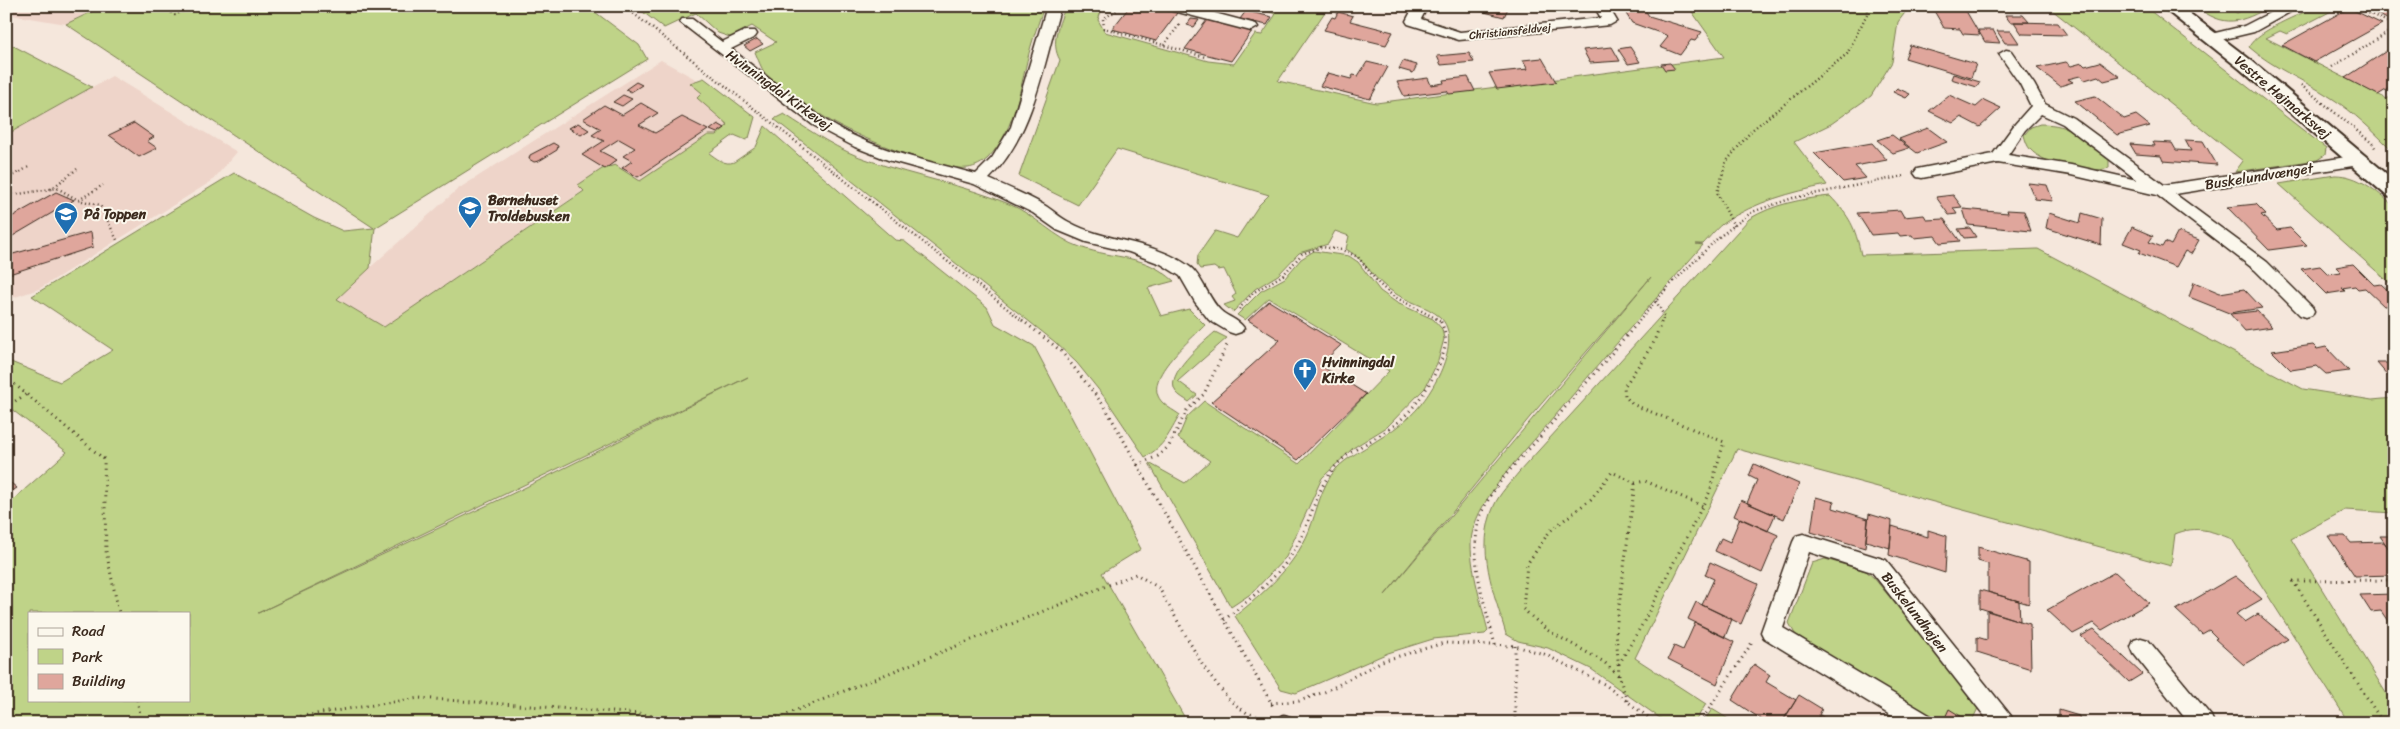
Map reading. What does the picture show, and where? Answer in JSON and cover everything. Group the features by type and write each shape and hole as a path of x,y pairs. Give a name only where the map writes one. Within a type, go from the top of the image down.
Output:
{"street":[{"path":"979,180 998,161 1018,127 1054,6"},
{"path":"1171,6 1251,27"},
{"name":"Christiansfeldvej","path":"1421,6 1413,21 1459,36 1610,21 1601,6"},
{"name":"Vestre Højmarksvej","path":"2169,6 2212,38 2394,191"},
{"path":"2212,38 2249,29 2294,6"},
{"name":"Hvinningdal Kirkevej","path":"687,22 818,122 860,144 903,160 979,180 1039,209 1063,226 1085,235 1132,247 1167,260 1186,272 1201,298 1215,316 1229,325"},
{"name":"Hvinningdal Kirkevej","path":"721,48 750,34"},
{"path":"1998,158 2020,127 2039,107 2027,84 2006,54"},
{"name":"Buskelundvænget","path":"2039,107 2068,120 2261,266 2306,310"},
{"name":"Buskelundvænget","path":"1922,173 1998,158 2070,170 2160,191 2359,160"},
{"name":"Buskelundhøjen","path":"1771,632 1803,542 1879,566 2002,723"},
{"path":"1771,632 1923,723"},
{"path":"2140,647 2203,723"}],"path":[{"path":"161,6 174,14 192,6"},
{"path":"624,6 1061,351 1105,407 1271,704 1285,722"},
{"path":"1123,6 1103,19 1104,28 1205,57"},
{"path":"1734,226 1717,193 1726,162 1752,130 1847,54 1868,12 1866,6"},
{"path":"2354,6 2394,25"},
{"path":"1164,46 1190,11"},
{"path":"2332,67 2394,29"},
{"path":"8,178 29,167"},
{"path":"50,190 60,180 78,169"},
{"path":"8,178 14,170"},
{"path":"1495,645 1476,562 1478,526 1488,503 1501,483 1656,301 1713,243 1752,212 1793,198 1922,173"},
{"path":"79,200 103,185"},
{"path":"6,196 57,188 79,200 100,205 117,240"},
{"path":"1137,465 1158,456 1169,446 1187,410 1204,394 1229,325 1240,308 1254,292 1283,275 1302,254 1322,247 1342,250 1358,257 1379,284 1393,296 1440,319 1446,333 1444,354 1429,387 1407,415 1382,434 1351,452 1334,468 1320,490 1298,544 1284,565 1261,590 1224,620"},
{"path":"1618,664 1643,623 1703,506 1709,493 1724,442 1632,404 1625,396 1624,387 1653,344 1664,316 1656,301"},
{"path":"6,377 28,393 104,459 106,551 119,612"},
{"path":"6,407 28,393"},
{"path":"1619,676 1604,662 1547,630 1523,609 1522,602 1527,564 1550,531 1591,500 1612,472 1635,483 1645,481 1703,506"},
{"path":"1627,701 1619,676 1616,629 1635,483"},
{"path":"750,723 782,716 1136,574 1158,586 1224,698 1252,717 1285,722"},
{"path":"2383,723 2293,581 2394,580"},
{"path":"1700,723 1755,638 1771,632"},
{"path":"1271,704 1299,700 1328,691 1382,661 1444,643 1495,645 1515,646 1544,654 1604,684 1656,723"},
{"path":"1515,646 1515,723"},
{"path":"257,723 420,698 641,714 695,723"},
{"path":"137,702 142,723"}],"shaded area":[{"path":"6,6 104,6 66,24 6,14"},
{"name":"Børnehuset Troldebusken","path":"661,60 710,87 750,121 662,184 584,190 384,327 336,298 458,189"},
{"name":"På Toppen","path":"112,76 237,152 212,181 39,289 6,300 6,135"}],"green space":[{"path":"104,6 587,6 639,45 647,59 375,228 370,268 337,299 384,327 584,191 578,185 602,169 615,165 640,181 708,135 717,135 728,125 697,98 702,93 690,83 704,78 755,117 749,138 746,140 734,135 709,153 724,162 734,162 756,147 765,126 895,240 904,241 987,307 995,324 1034,346 1141,549 1102,573 1186,720 1181,723 6,723 6,506 67,452 6,405 6,360 60,382 113,350 32,296 234,173 314,218 343,231 374,228 66,24","holes":["748,377 522,489 258,613"]},
{"path":"635,6 1044,6 1031,46 1016,105 998,146 984,162 973,167 956,168 940,165 881,145 847,130 819,114 765,73 755,52 776,42 752,26 730,37 718,33 696,13 664,28"},
{"path":"1066,6 1103,6 1098,20 1105,32 1208,61 1234,64 1255,34 1262,35 1276,14 1260,9 1263,6 1329,6 1278,81 1376,103 1724,57 1688,6 1910,6 1898,22 1892,62 1871,96 1831,124 1794,142 1827,185 1761,203 1722,224 1703,244 1696,244 1703,245 1493,490 1476,520 1471,544 1476,582 1488,631 1485,634 1433,639 1388,653 1296,693 1281,689 1235,616 1257,598 1287,568 1303,544 1327,483 1336,469 1350,457 1402,423 1427,397 1442,369 1447,354 1449,340 1447,327 1435,313 1398,295 1380,282 1359,259 1346,249 1349,236 1335,231 1328,244 1299,253 1278,275 1255,289 1233,312 1224,305 1235,301 1232,297 1236,294 1224,269 1218,270 1214,267 1200,269 1197,265 1198,255 1215,231 1237,238 1259,205 1269,195 1117,149 1078,205 1019,176 1060,60 1057,53 1056,40 1058,26","holes":["1651,277 1385,595 1530,417"]},
{"path":"2047,6 2144,6 2326,148 2325,155 2317,160 2235,172 2243,161"},
{"path":"2195,6 2225,6 2237,13 2251,6 2272,6 2241,20 2224,21"},
{"path":"2317,6 2341,6 2287,34 2280,31 2266,38 2387,99 2394,94 2394,152 2364,123 2339,103 2268,61 2249,47 2270,29"},
{"path":"6,42 92,87 6,135"},
{"path":"784,114 826,140 859,157 992,197 1018,208 1071,243 1093,251 1140,261 1163,272 1174,281 1148,288 1161,316 1189,309 1205,325 1169,361 1157,383 1157,394 1163,403 1180,415 1162,444 1145,457 1106,399 1077,363 1055,342 774,119"},
{"path":"2040,124 2061,126 2085,138 2109,156 2109,168 2091,170 2068,167 2045,160 2036,155 2029,148 2024,135 2031,127"},
{"path":"2335,175 2359,181 2394,206 2394,287 2279,184"},
{"path":"1830,196 1851,222 1861,255 2038,249 2303,389 2372,400 2394,398 2394,513 2345,510 2291,539 2394,706 2394,723 2349,723 2232,539 2204,530 2190,530 2175,534 2171,566 1737,449 1635,658 1706,704 1694,723 1667,723 1591,669 1548,648 1518,641 1506,634 1488,570 1486,554 1489,522 1494,506 1502,493 1749,219 1768,209 1788,203"},
{"path":"1314,251 1349,256 1358,262 1380,291 1397,303 1433,319 1442,329 1444,339 1438,361 1425,388 1387,427 1353,448 1322,478 1286,557 1252,593 1231,607 1149,463 1185,483 1210,461 1178,438 1187,417 1204,401 1299,464 1389,371 1269,298 1245,320 1237,315 1261,291 1285,278 1301,259"},
{"path":"1215,332 1227,338 1178,381 1197,395 1189,402 1176,392 1173,385 1175,377 1186,359"},
{"path":"1825,559 1866,571 1874,578 1979,706 1971,723 1939,723 1795,634 1789,623 1812,563"},
{"path":"1712,709 1735,723 1703,723"}],"building":[{"path":"1130,6 1149,6 1177,13 1156,41 1112,29"},
{"path":"1461,6 1509,6 1504,17"},
{"path":"1536,6 1563,6 1564,9 1539,11"},
{"path":"2361,6 2394,6 2394,19 2391,21"},
{"path":"1643,7 1649,16 1702,32 1695,41 1691,40 1680,55 1660,47 1668,37 1632,23 1623,9"},
{"path":"2349,8 2382,24 2314,62 2282,45"},
{"path":"1933,9 1966,11 1980,35 1963,34 1960,29 1944,28"},
{"path":"1246,11 1272,17 1267,25 1240,19"},
{"path":"1338,12 1353,16 1350,21 1393,32 1386,45 1324,30 1332,17 1335,18"},
{"path":"2005,15 2023,15 2029,22 2010,22"},
{"path":"1191,19 1199,20 1194,27 1187,25"},
{"path":"1207,20 1252,31 1231,61 1185,49"},
{"path":"2014,22 2058,23 2067,35 2022,34"},
{"path":"1978,30 1993,30 2000,43 1985,42"},
{"path":"1997,31 2011,31 2019,43 2005,43"},
{"path":"757,39 763,44 750,51 744,46"},
{"path":"1910,45 1976,64 1971,78 1905,58"},
{"path":"2394,46 2394,85 2378,95 2345,78"},
{"path":"1612,47 1620,61 1590,63 1583,50"},
{"path":"1630,47 1640,62 1628,64 1618,49"},
{"path":"1469,53 1474,62 1441,65 1437,56"},
{"path":"1542,58 1556,82 1497,89 1489,73 1528,69 1523,60"},
{"path":"1403,61 1417,65 1413,73 1399,69"},
{"path":"1367,62 1388,67 1370,99 1320,86 1328,73 1351,79 1353,75 1358,76"},
{"path":"2066,62 2071,66 2082,63 2085,66 2100,62 2120,77 2104,81 2098,76 2085,80 2080,76 2068,79 2073,82 2060,86 2037,68"},
{"path":"1670,63 1675,69 1665,70 1661,64"},
{"path":"1953,74 1980,82 1977,87 1951,79"},
{"path":"1468,77 1475,91 1449,94 1447,91 1404,96 1397,82 1428,78 1431,85 1444,83 1443,80"},
{"path":"636,82 642,85 631,92 626,89"},
{"path":"1897,88 1910,94 1906,98 1893,92"},
{"path":"623,95 632,99 622,106 613,102"},
{"path":"1949,95 1976,107 1984,100 2001,108 1980,127 1961,117 1953,123 1929,111"},
{"path":"2095,96 2124,119 2136,115 2150,126 2117,135 2075,101"},
{"path":"641,103 658,113 639,125 655,133 682,117 708,130 638,177 622,168 632,161 623,156 635,148 619,139 600,151 617,160 605,169 582,155 604,141 592,135 601,129 583,119 604,105 622,115"},
{"path":"134,123 154,137 147,141 157,148 139,157 109,135"},
{"path":"578,123 589,130 581,135 569,128"},
{"path":"718,124 725,128 717,133 710,130"},
{"path":"1928,128 1947,142 1917,153 1899,139"},
{"path":"1892,135 1909,148 1893,153 1877,140"},
{"path":"2185,140 2203,141 2217,165 2163,161 2161,156 2136,154 2130,144 2155,146 2153,142 2172,143 2176,150 2191,151"},
{"path":"553,143 558,146 557,150 539,161 534,162 529,159 530,155"},
{"path":"1872,143 1887,160 1855,166 1866,178 1843,182 1814,153"},
{"path":"2028,183 2047,185 2053,201 2035,199"},
{"path":"56,192 74,200 6,240 6,220"},
{"path":"1953,195 1962,207 1953,208 1957,214 1949,215 1936,197"},
{"path":"2256,204 2266,214 2261,215 2277,230 2290,228 2307,245 2269,250 2227,207"},
{"path":"1963,209 2008,213 2007,210 2024,211 2031,231 1968,225"},
{"path":"1900,210 1904,217 1924,215 1927,220 1944,219 1960,241 1940,243 1935,236 1914,238 1912,235 1900,236 1898,233 1871,235 1857,213"},
{"path":"2049,213 2080,223 2082,213 2102,219 2101,245 2046,228"},
{"path":"2132,227 2153,236 2149,242 2162,247 2165,242 2171,245 2178,232 2199,240 2191,254 2185,251 2176,267 2139,253 2141,250 2123,243"},
{"path":"1970,228 1976,237 1964,238 1958,229"},
{"path":"91,232 93,247 6,275 6,256"},
{"path":"2353,264 2374,285 2381,284 2394,296 2394,305 2384,306 2365,288 2358,289 2355,286 2342,288 2345,291 2326,294 2301,269 2320,266 2328,274 2341,272 2336,267"},
{"path":"2194,282 2220,293 2244,289 2262,308 2229,313 2189,297"},
{"path":"1269,301 1341,345 1320,365 1366,394 1298,460 1211,402 1280,340 1248,320"},
{"path":"2257,311 2272,327 2245,331 2230,314"},
{"path":"2313,345 2317,349 2326,347 2349,371 2326,374 2317,366 2291,370 2272,351"},
{"path":"2377,363 2394,363 2394,383"},
{"path":"1754,464 1799,484 1784,519 1747,503 1757,480 1749,476"},
{"path":"6,479 17,488 6,495"},
{"path":"1816,497 1834,502 1833,508 1868,519 1865,548 1811,532"},
{"path":"1741,500 1775,515 1768,531 1734,516"},
{"path":"1869,514 1892,521 1890,548 1866,541"},
{"path":"1740,518 1778,535 1762,573 1715,551 1721,538 1730,542"},
{"path":"1892,526 1928,537 1928,530 1947,536 1945,573 1889,555"},
{"path":"2328,536 2345,536 2351,543 2384,542 2394,556 2394,575 2355,576"},
{"path":"2380,536 2392,536 2394,539 2394,556"},
{"path":"1978,547 2029,562 2029,604 1988,592 1988,564 1978,561"},
{"path":"1710,562 1758,584 1741,624 1702,605 1714,579 1705,575"},
{"path":"2115,572 2149,603 2102,630 2094,623 2073,634 2047,610"},
{"path":"2235,576 2262,599 2236,614 2245,622 2258,614 2288,639 2244,665 2215,639 2217,638 2209,630 2202,634 2176,610"},
{"path":"1980,590 2019,601 2020,621 1980,608"},
{"path":"2394,594 2394,630 2381,611 2371,612 2360,595"},
{"path":"1696,602 1732,619 1725,637 1688,619"},
{"path":"1987,611 2030,624 2031,669 1977,652 1977,637 1987,640"},
{"path":"1695,623 1734,642 1717,684 1668,659 1674,646 1683,650"},
{"path":"2094,629 2142,674 2129,682 2081,636"},
{"path":"1754,664 1770,675 1766,682 1796,700 1782,723 1767,723 1732,700"},
{"path":"1799,695 1822,709 1815,723 1782,722"},
{"path":"1949,709 1972,723 1948,723 1944,720"},
{"path":"2059,710 2079,716 2080,723 2059,723"},
{"path":"1820,715 1832,723 1815,723"}],"place":[{"name":"Børnehuset Troldebusken","path":"470,229"},
{"name":"På Toppen","path":"66,235"},
{"name":"Hvinningdal Kirke","path":"1305,391"}]}
